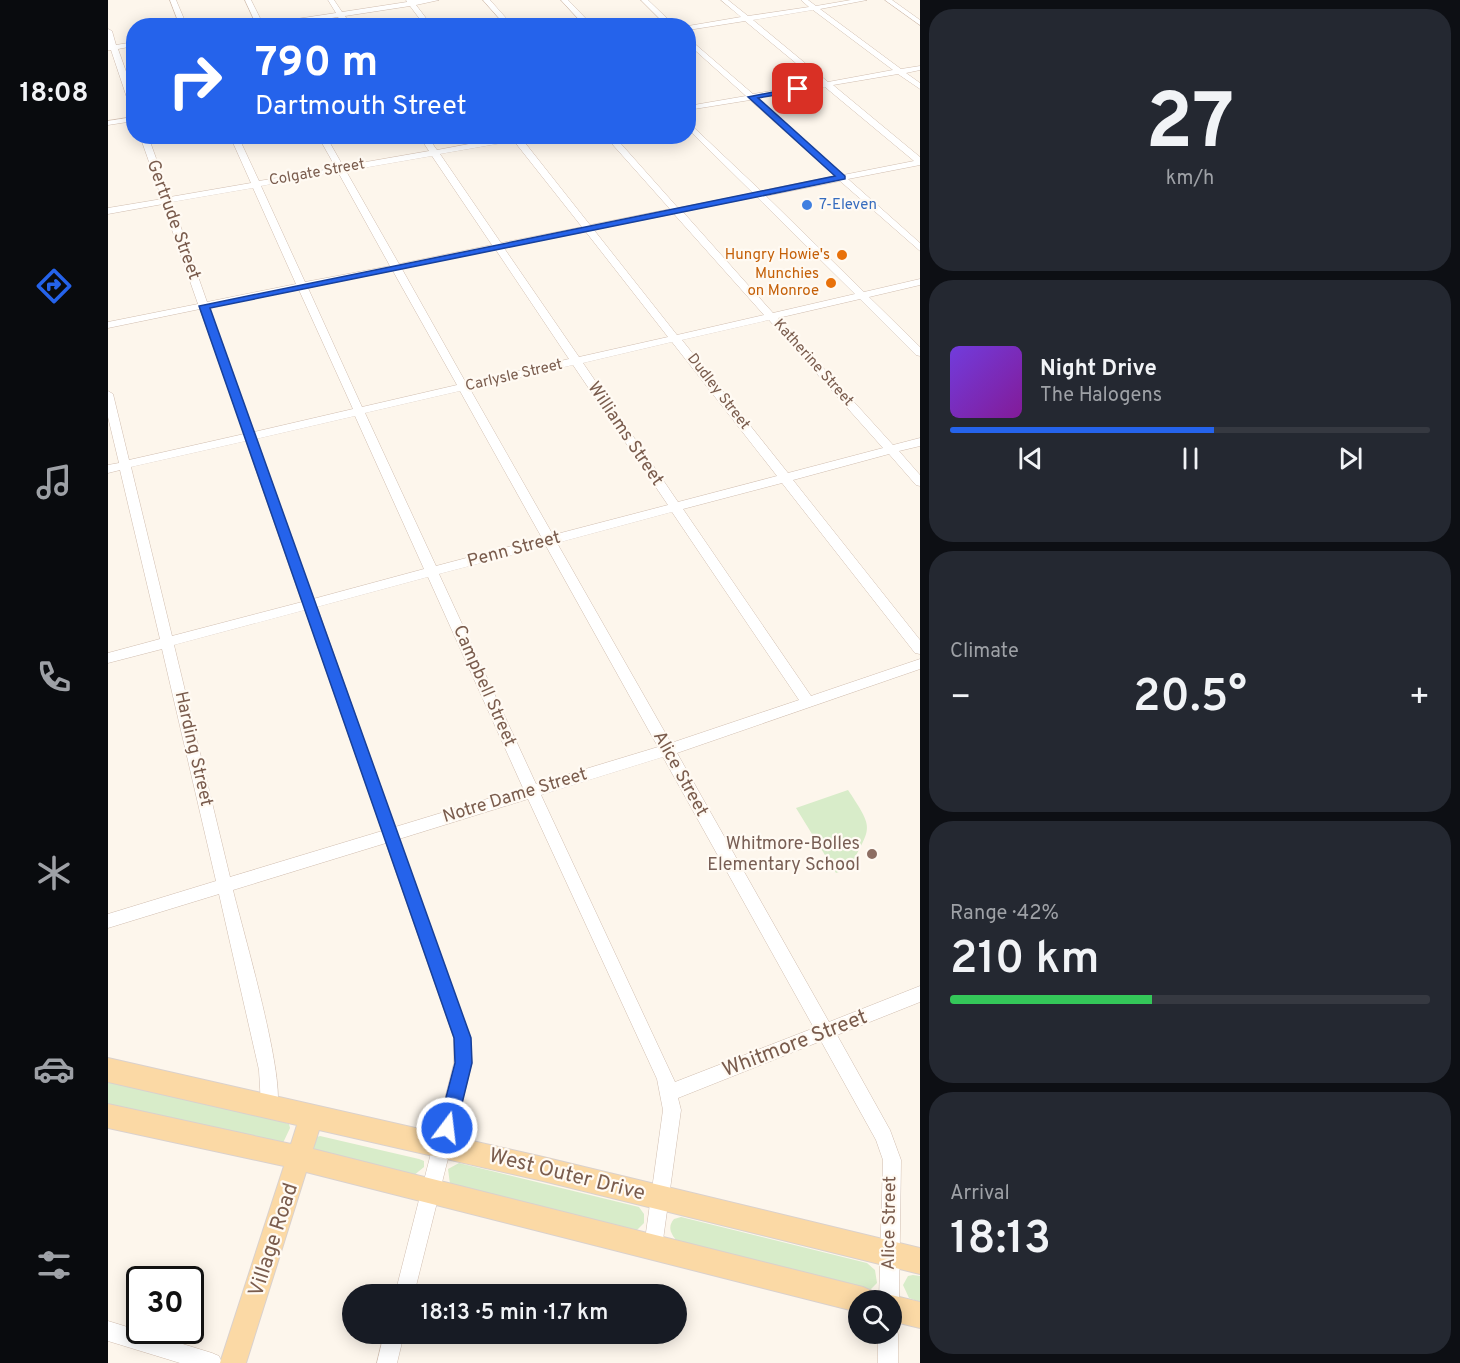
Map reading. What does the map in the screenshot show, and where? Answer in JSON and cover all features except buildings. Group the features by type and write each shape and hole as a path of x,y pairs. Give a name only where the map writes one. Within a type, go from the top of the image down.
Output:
{"main road":[{"name":"West Outer Drive","path":"108,1070 442,1145 920,1261"},
{"path":"108,1116 298,1158 848,1296"},
{"name":"Village Road","path":"233,1363 293,1183 298,1158 312,1116"},
{"path":"902,1311 920,1315"}],"street":[{"path":"173,0 181,18"},
{"path":"248,0 257,18"},
{"path":"331,0 343,18"},
{"path":"314,18 436,0"},
{"path":"486,0 503,18"},
{"path":"564,0 582,18"},
{"path":"644,0 663,18"},
{"path":"724,0 920,161"},
{"path":"804,0 920,87"},
{"path":"696,27 864,0"},
{"path":"888,0 920,23"},
{"path":"411,2 423,18"},
{"path":"108,31 111,48 126,86"},
{"path":"111,48 126,45"},
{"path":"696,47 920,248"},
{"path":"696,107 920,68"},
{"path":"108,123 126,120"},
{"path":"696,132 920,354"},
{"name":"Gertrude Street","path":"147,144 465,1051 407,1284"},
{"name":"Campbell Street","path":"238,144 531,791 665,1078 672,1110 653,1247"},
{"name":"Alice Street","path":"326,144 889,1147 892,1160 889,1290"},
{"name":"Williams Street","path":"428,144 807,701"},
{"name":"Colgate Street","path":"108,211 479,144"},
{"name":"Dudley Street","path":"524,144 920,649"},
{"name":"Katherine Street","path":"616,144 920,482"},
{"path":"108,325 920,161"},
{"name":"Carlysle Street","path":"108,469 920,282"},
{"name":"Harding Street","path":"108,394 268,1070 270,1105"},
{"name":"Penn Street","path":"108,658 920,442"},
{"name":"Notre Dame Street","path":"108,921 666,749 920,664"},
{"name":"Whitmore Street","path":"669,1093 920,994"},
{"path":"108,1331 212,1363"},
{"path":"387,1363 392,1344"},
{"path":"888,1344 888,1363"}],"green space":[{"path":"848,790 863,814 867,829 866,836 850,868 836,873 796,808"},
{"path":"108,1081 241,1110 289,1124 290,1128 283,1143 108,1105"},
{"path":"320,1136 419,1159 424,1161 424,1167 413,1176 309,1150 314,1138"},
{"path":"459,1163 639,1207 644,1214 644,1223 636,1231 450,1184 448,1169"},
{"path":"681,1217 867,1263 875,1270 877,1283 871,1289 865,1289 677,1241 670,1228 674,1219"},
{"path":"908,1276 920,1276 920,1302 909,1298 903,1285"}],"place":[{"name":"7-Eleven","path":"807,205"},
{"name":"Hungry Howie's","path":"842,255"},
{"name":"Munchies on Monroe","path":"831,283"},
{"name":"Whitmore-Bolles Elementary School","path":"872,854"}],"route":[{"path":"447,1128 463,1063 465,1051 462,1038 204,306 842,177 752,97 798,89"}]}
